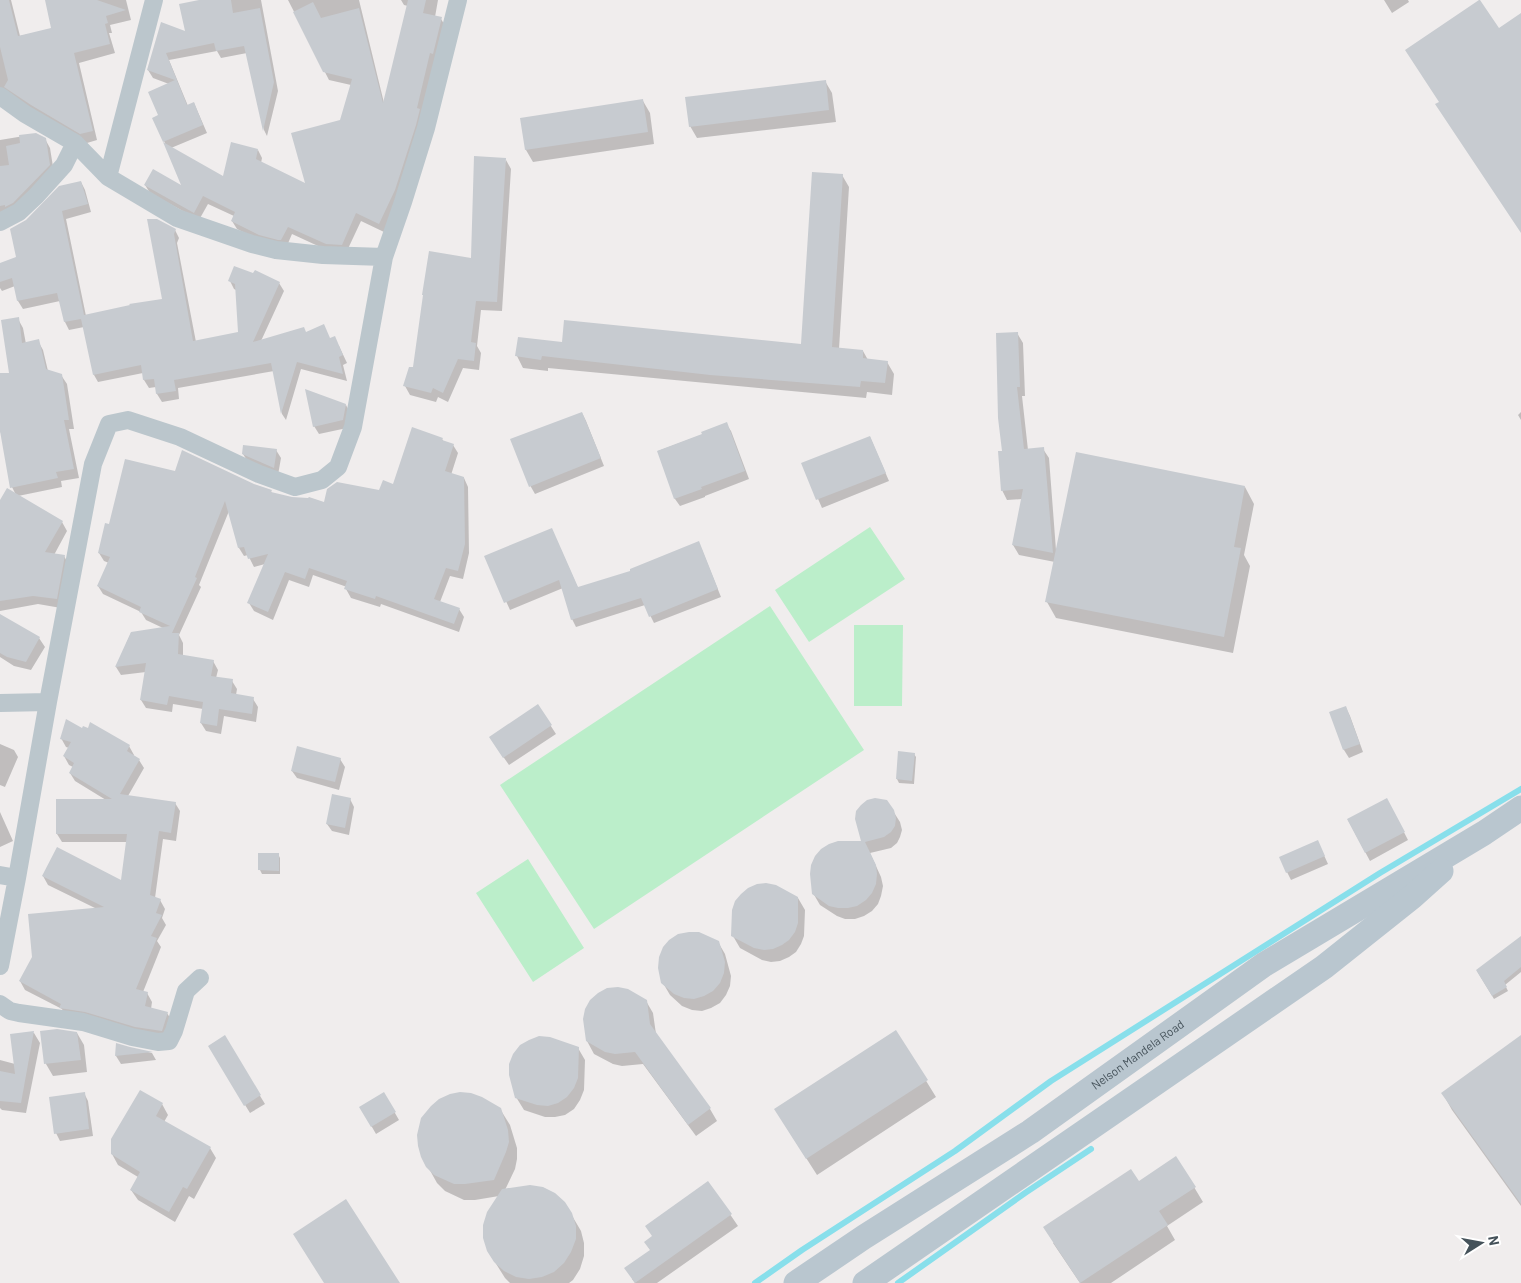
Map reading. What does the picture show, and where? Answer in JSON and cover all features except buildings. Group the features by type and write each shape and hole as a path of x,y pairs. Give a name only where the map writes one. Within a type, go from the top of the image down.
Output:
{"main road":[{"name":"Nelson Mandela Road","path":"796,1283 864,1237 1030,1132 1265,964 1484,833 1521,808"},
{"name":"Nelson Mandela Road","path":"865,1283 1324,967 1412,897 1484,833"}],"street":[{"path":"108,177 154,0"},
{"path":"0,966 92,464 109,424 128,420 180,437 259,474 295,486 322,480 338,467 353,427 384,257 426,128 458,0"},
{"path":"0,96 25,114 75,143 108,177 177,218 276,250 298,253 384,257"},
{"path":"0,222 19,212 36,196 64,165 75,143"},
{"path":"0,703 48,702"},
{"path":"0,875 17,878"},
{"path":"0,1004 10,1011 83,1022 132,1037 165,1042 171,1038 174,1031 186,991 200,978"}],"green space":[{"path":"870,527 905,579 809,642 775,590"},
{"path":"770,606 864,750 594,929 500,785"},
{"path":"854,625 903,625 902,706 854,706"},
{"path":"528,859 584,948 533,982 476,893"}],"waterway":[{"path":"755,1283 802,1250 955,1151 1051,1081 1380,873 1521,789"},
{"path":"898,1283 1091,1149"}]}
